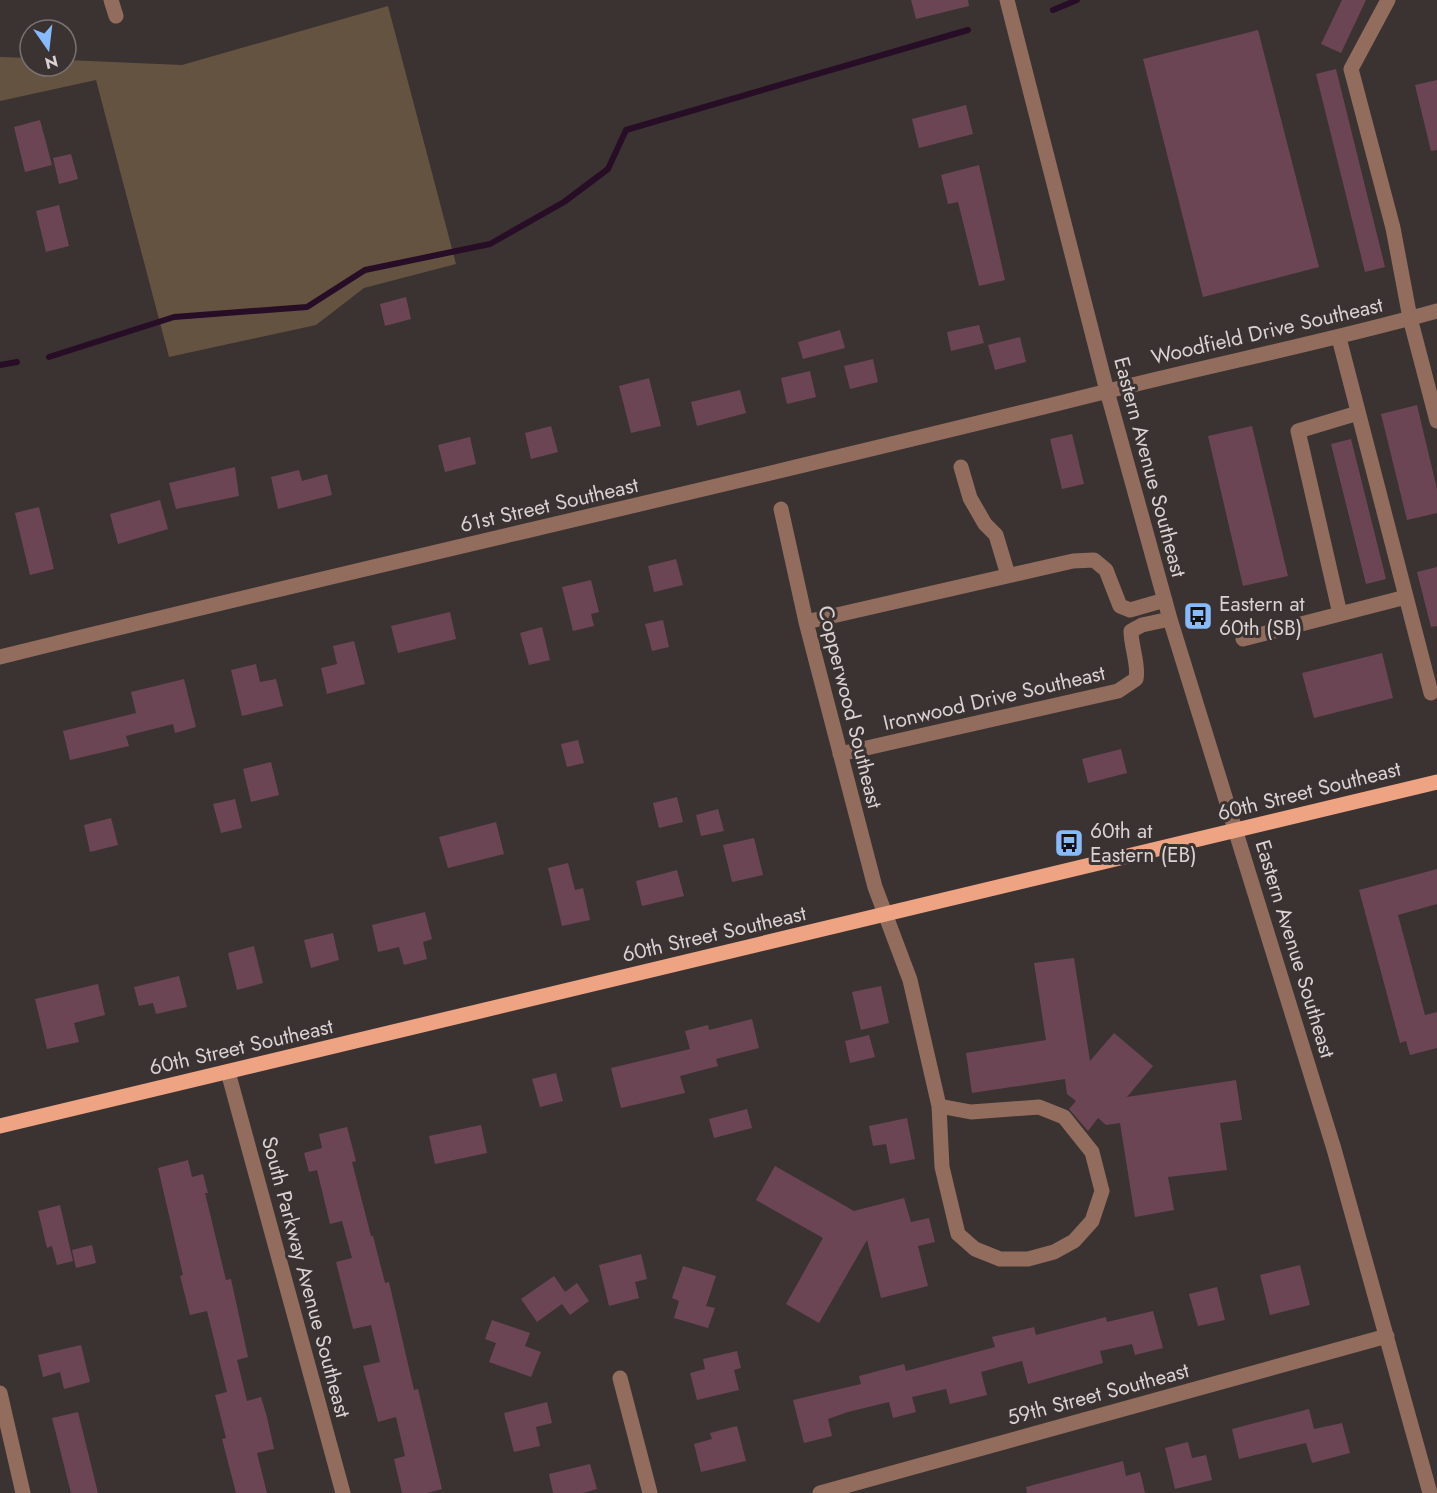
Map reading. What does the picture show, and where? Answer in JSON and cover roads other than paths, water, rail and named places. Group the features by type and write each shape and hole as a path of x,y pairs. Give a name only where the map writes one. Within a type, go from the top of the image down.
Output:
{"main road":[{"name":"60th Street Southeast","path":"0,1126 1437,782"}],"street":[{"path":"111,0 116,16"},
{"name":"Eastern Avenue Southeast","path":"1007,0 1107,391 1170,619 1331,1138 1430,1493"},
{"path":"1388,0 1351,69 1393,228 1410,318 1437,421"},
{"name":"Woodfield Drive Southeast","path":"1107,391 1339,338 1437,311"},
{"path":"1339,338 1431,693"},
{"name":"61st Street Southeast","path":"0,657 940,435 1107,391"},
{"path":"1340,614 1299,431 1358,413"},
{"path":"961,467 970,498 985,524 996,535 1008,575"},
{"name":"Copperwood Southeast","path":"781,509 806,622 840,754 883,915 910,980 939,1106"},
{"path":"806,622 1072,561 1094,560 1106,570 1120,606 1130,610 1165,600"},
{"path":"1243,639 1406,597"},
{"name":"Ironwood Drive Southeast","path":"840,754 1118,691 1136,679 1138,670 1131,646 1131,631 1142,625 1170,619"},
{"name":"South Parkway Avenue Southeast","path":"228,1072 343,1493"},
{"path":"939,1106 971,1112 1039,1107 1064,1117 1092,1152 1102,1191 1092,1221 1074,1241 1054,1252 1028,1259 1000,1259 975,1249 958,1234 942,1167 939,1106"},
{"name":"59th Street Southeast","path":"820,1493 1388,1336"},
{"path":"620,1377 650,1493"},
{"path":"0,1393 22,1493"}],"waterway":[{"path":"1053,10 1077,0"},
{"path":"49,357 174,317 307,307 365,270 490,244 564,202 608,169 626,130 968,30"},
{"path":"0,365 17,362"}],"place":[{"name":"Eastern at 60th (SB)","path":"1198,616"},
{"name":"60th at Eastern (EB)","path":"1069,843"}]}
